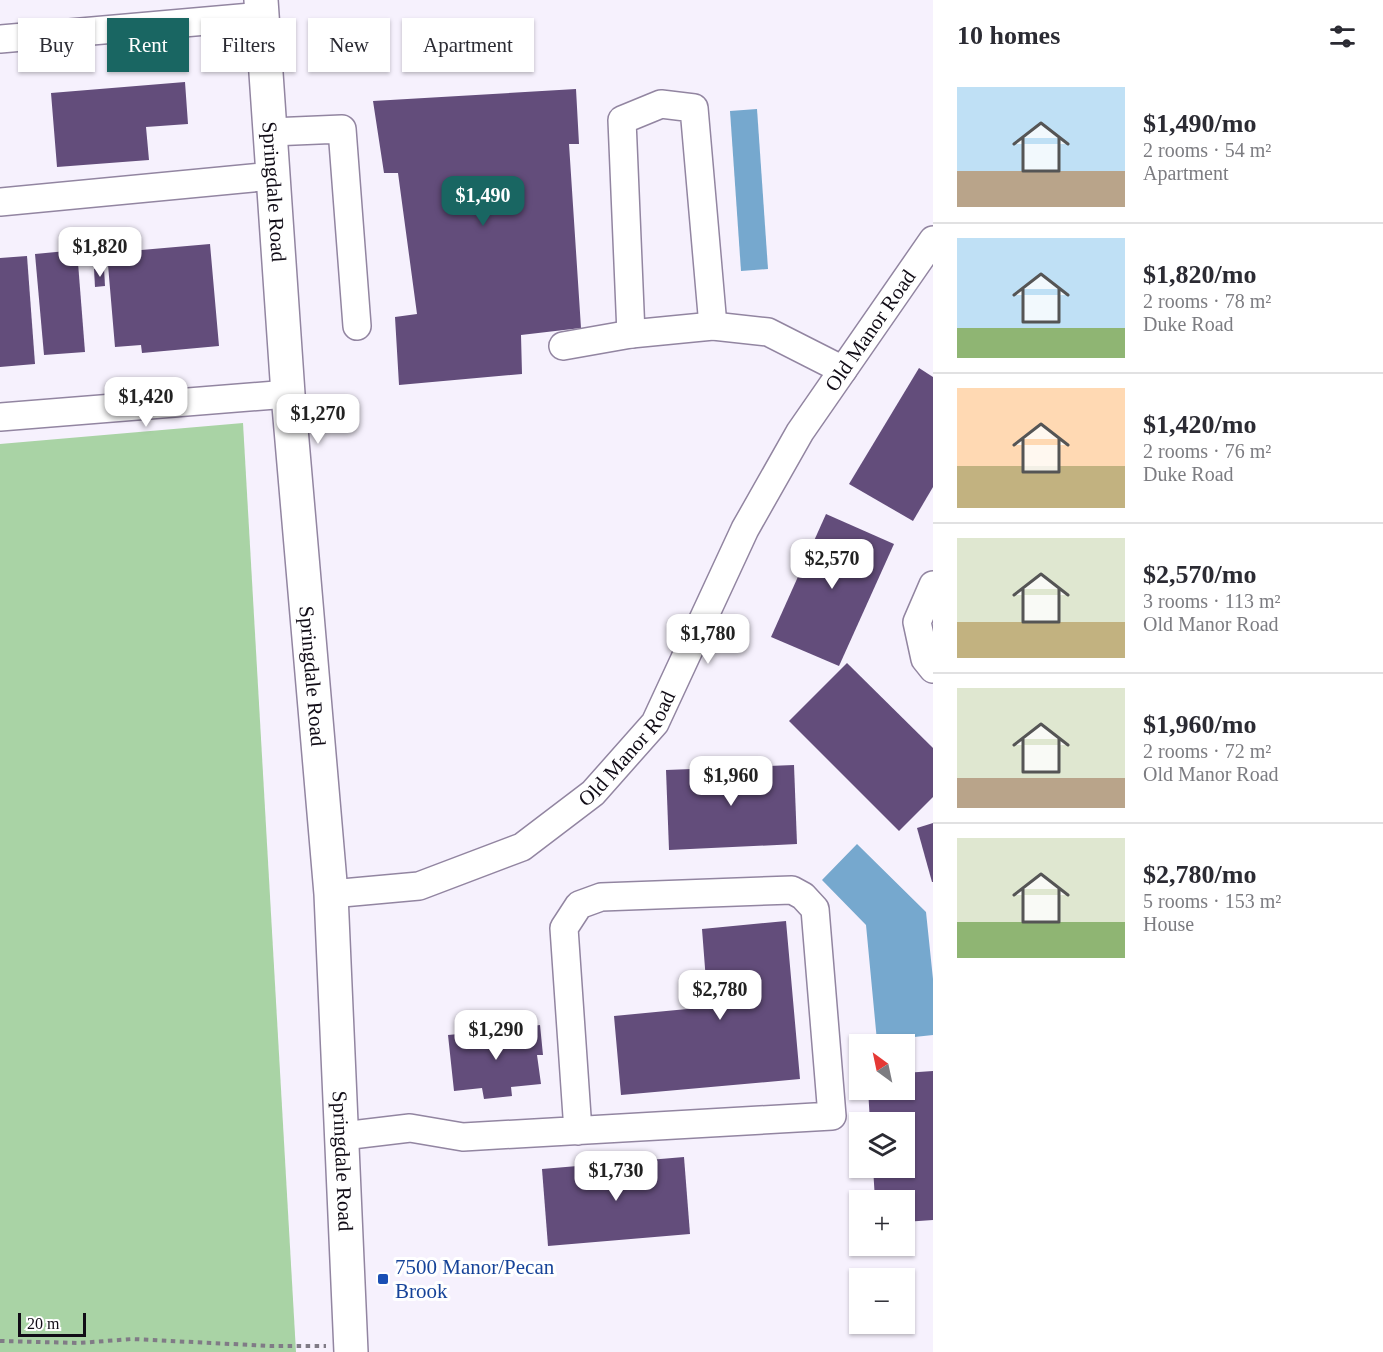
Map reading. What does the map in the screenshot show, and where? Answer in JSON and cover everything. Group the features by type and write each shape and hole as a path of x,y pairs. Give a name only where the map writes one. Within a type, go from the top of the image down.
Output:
{"main road":[{"name":"Springdale Road","path":"262,8 288,394 331,894 351,1349"}],"street":[{"path":"0,39 262,8"},
{"path":"631,334 622,120 661,104 694,108 713,326"},
{"path":"270,132 342,129 357,326"},
{"path":"0,202 273,176"},
{"name":"Old Manor Road","path":"331,894 419,886 522,847 593,793 655,723 745,529 800,432 933,240"},
{"path":"563,346 631,334 713,326 768,332 843,370"},
{"path":"0,417 288,394"},
{"path":"933,585 916,622 925,659 933,669"},
{"path":"343,1136 410,1128 463,1137 578,1131 832,1116 815,909 803,896 792,890 602,897 579,905 564,928 578,1131"}],"path":[{"path":"0,1341 79,1342 132,1339 351,1349"}],"green space":[{"path":"243,423 296,1352 0,1352 0,444"}],"water":[{"path":"757,109 768,269 741,271 730,111"},
{"path":"857,844 926,912 933,979 933,1035 915,1037 915,1034 876,1034 866,925 822,880"}],"building":[{"path":"185,82 188,124 146,127 149,160 57,167 51,93"},
{"path":"576,89 579,144 569,144 581,328 521,335 522,374 399,385 395,317 417,314 398,173 384,173 373,101"},
{"path":"210,244 219,346 142,353 141,345 115,347 107,253"},
{"path":"77,250 85,352 44,355 35,254"},
{"path":"27,256 35,364 0,367 0,258"},
{"path":"104,268 105,286 95,287 94,269"},
{"path":"919,368 933,377 933,487 913,521 849,484"},
{"path":"826,514 894,544 839,666 771,637"},
{"path":"847,663 933,748 933,797 899,831 789,721"},
{"path":"794,765 797,844 669,850 666,770"},
{"path":"933,823 933,882 932,882 917,828"},
{"path":"786,921 800,1079 621,1095 614,1016 708,1007 702,929"},
{"path":"540,1025 543,1055 537,1055 541,1084 511,1087 512,1096 484,1099 482,1088 454,1091 448,1035 490,1031 492,1046 503,1045 501,1030"},
{"path":"933,1071 933,1220 915,1221 915,1190 874,1190 874,1178 915,1178 915,1112 869,1112 869,1100 915,1100 915,1072"},
{"path":"684,1157 690,1234 548,1246 542,1169"}],"place":[{"name":"7500 Manor/Pecan Brook","path":"383,1279"}]}
